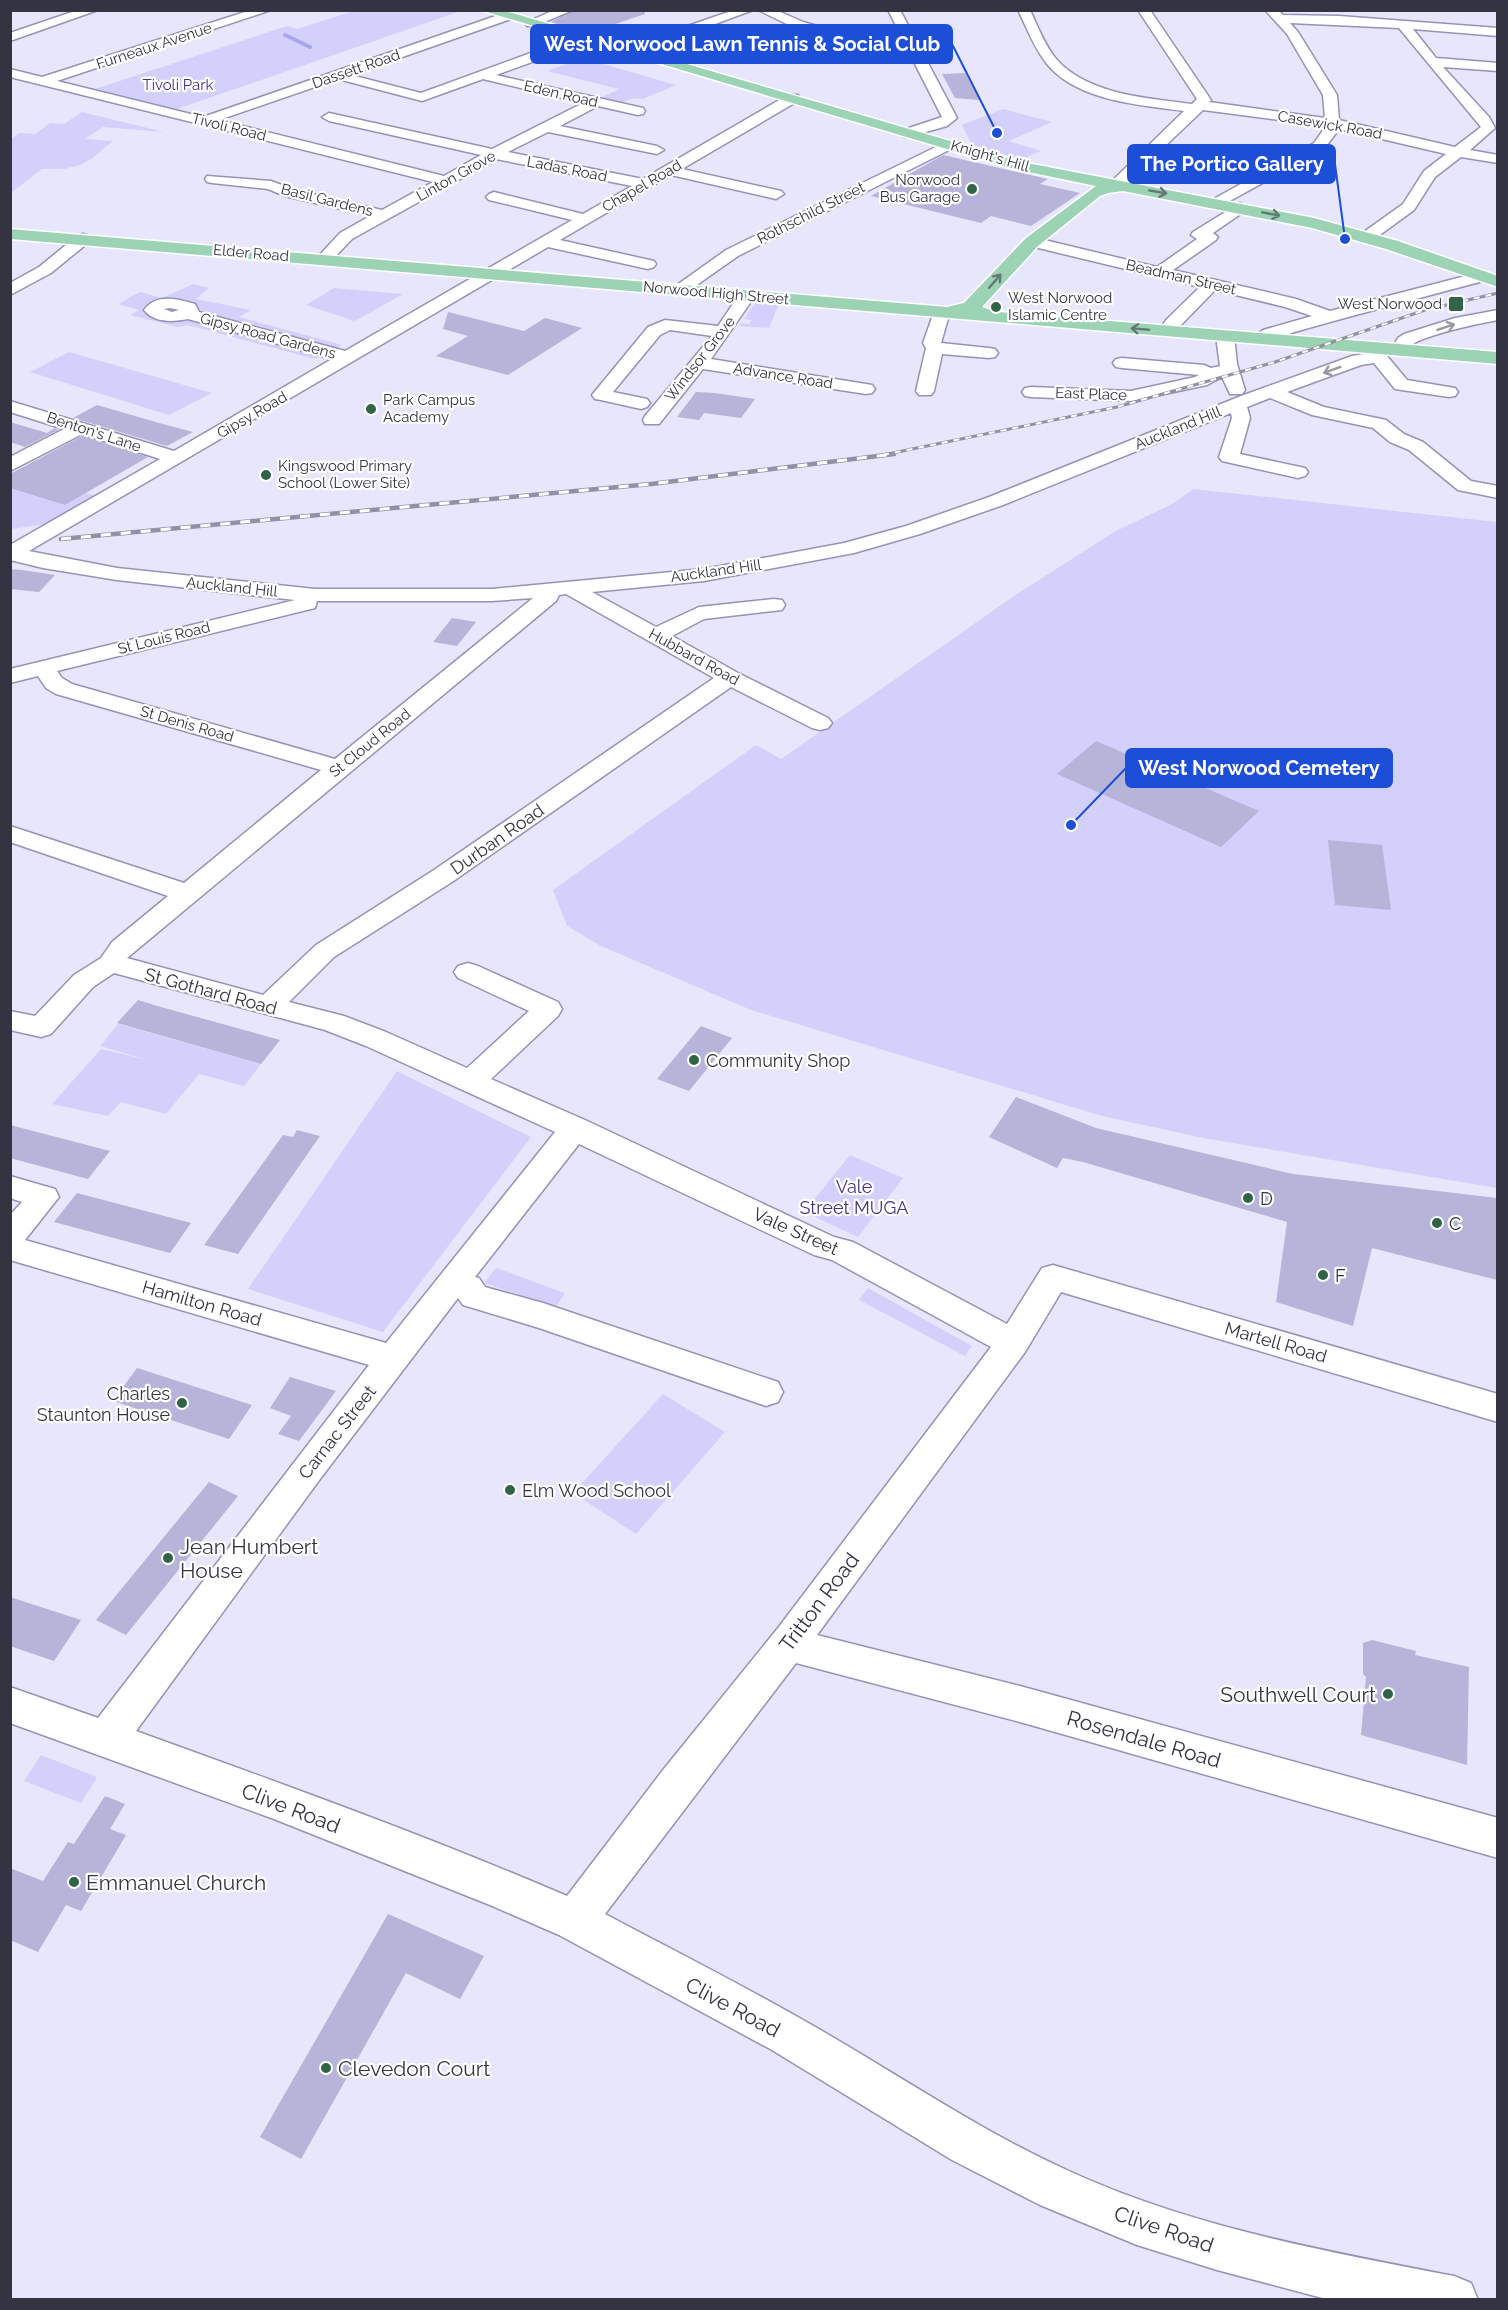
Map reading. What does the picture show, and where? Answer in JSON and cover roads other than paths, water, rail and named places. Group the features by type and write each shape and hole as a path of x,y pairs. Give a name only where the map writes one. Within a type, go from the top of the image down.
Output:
{"main road":[{"name":"Knight's Hill","path":"486,10 908,133 953,135 1028,168 1314,223 1367,237 1489,279"},
{"path":"1082,179 1091,185 1092,193"},
{"path":"996,317 977,311 975,304 1032,242 1087,200 1092,193 1120,185"},
{"name":"Elder Road","path":"10,234 491,274"},
{"name":"Norwood High Street","path":"491,274 1262,339 1378,352"},
{"name":"Norwood High Street","path":"942,312 962,311 975,304"},
{"path":"1378,352 1401,350 1497,358"}],"street":[{"path":"52,10 76,16"},
{"path":"10,38 92,10"},
{"name":"Furneaux Avenue","path":"43,81 265,10"},
{"path":"531,23 567,10"},
{"path":"629,51 747,10"},
{"path":"764,10 799,25 917,57"},
{"path":"894,10 950,118 953,135 908,133"},
{"name":"Casewick Road","path":"1024,10 1051,61 1069,76 1099,89 1126,97 1333,123 1497,159"},
{"path":"1120,185 1198,107 1203,98 1144,10"},
{"path":"1275,15 1497,32"},
{"path":"1217,203 1319,146 1330,133 1333,123 1330,95 1292,32 1275,15"},
{"name":"Dassett Road","path":"204,121 507,16"},
{"path":"1367,237 1402,213 1412,203 1428,174 1487,130 1491,120 1432,62 1403,25"},
{"path":"337,75 422,97 552,50"},
{"path":"347,54 375,62"},
{"path":"1432,62 1497,67"},
{"name":"Tivoli Road","path":"10,74 447,181"},
{"name":"Eden Road","path":"485,76 638,111"},
{"name":"Chapel Road","path":"491,274 793,98"},
{"name":"Linton Grove","path":"323,260 346,236 494,154 595,102"},
{"name":"Ladas Road","path":"337,121 646,184"},
{"path":"546,127 657,150"},
{"name":"Rothschild Street","path":"678,290 732,253 953,135"},
{"path":"669,170 776,194"},
{"name":"Basil Gardens","path":"212,178 277,183 290,193 384,215"},
{"path":"494,197 585,219"},
{"path":"1160,272 1210,237 1199,236 1240,208"},
{"path":"10,290 45,270 83,239"},
{"path":"546,242 648,264"},
{"name":"Beadman Street","path":"1032,242 1211,285 1295,299 1328,316"},
{"name":"Gipsy Road","path":"11,553 491,274"},
{"path":"1262,339 1269,334 1328,316 1489,279"},
{"path":"1167,332 1172,324 1211,285"},
{"name":"Windsor Grove","path":"652,420 700,363 747,296"},
{"path":"925,391 935,348 932,343 942,312"},
{"name":"Gipsy Road Gardens","path":"188,314 349,358"},
{"path":"1401,350 1404,342 1410,338 1461,322 1497,315"},
{"path":"641,402 601,395 654,331 670,325 722,332"},
{"path":"1225,336 1225,372 1241,403 1241,418 1229,457 1298,472"},
{"path":"935,348 989,353"},
{"path":"1378,352 1401,385 1449,392"},
{"name":"Auckland Hill","path":"11,553 43,562 117,574 315,595 470,596 704,575 853,547 913,530 996,501 1241,403 1378,352"},
{"name":"Advance Road","path":"700,363 866,389"},
{"name":"East Place","path":"1122,363 1225,372"},
{"name":"East Place","path":"1031,392 1131,396 1201,381 1225,372"},
{"path":"1271,392 1319,411 1379,424 1397,438 1416,446 1465,486 1497,492"},
{"name":"Benton's Lane","path":"10,405 177,458"},
{"path":"10,465 80,428"},
{"name":"Hubbard Road","path":"560,589 656,636 730,678 820,723"},
{"name":"St Cloud Road","path":"187,893 548,596 560,589"},
{"name":"St Louis Road","path":"10,676 300,605 311,601 315,595"},
{"path":"656,636 699,613 774,605"},
{"name":"St Denis Road","path":"44,668 54,683 64,689 339,768"},
{"name":"Durban Road","path":"268,1006 325,951 452,870 730,678"},
{"path":"10,833 187,893"},
{"path":"10,1020 41,1027 90,975 101,966 114,963 114,956 122,948 187,893"},
{"name":"St Gothard Road","path":"114,963 334,1023 576,1128"},
{"path":"468,972 548,1009 469,1083"},
{"name":"Carnac Street","path":"105,1741 308,1469 522,1192 576,1128"},
{"name":"Vale Street","path":"576,1128 775,1223 825,1246 842,1251 1013,1343"},
{"path":"10,1187 44,1197 10,1236"},
{"name":"Hamilton Road","path":"10,1248 394,1359"},
{"name":"Tritton Road","path":"574,1920 676,1784 791,1640 1013,1343 1053,1277"},
{"name":"Martell Road","path":"1053,1277 1497,1408"},
{"path":"454,1281 468,1287 474,1296 543,1316 766,1392"},
{"name":"Rosendale Road","path":"791,1640 818,1653 1020,1704 1497,1838"},
{"name":"Clive Road","path":"10,1705 274,1800 498,1887 574,1920 787,2035 968,2144 1056,2189 1137,2222 1217,2247 1310,2272 1454,2300"}],"waterway":[{"path":"285,35 310,47"}],"railway":[{"path":"883,455 1117,407 1275,362 1425,310 1498,293"},
{"path":"61,539 651,484 894,454"}],"place":[{"name":"West Norwood Lawn Tennis & Social Club","path":"997,133"},
{"name":"Norwood Bus Garage","path":"972,189"},
{"name":"The Portico Gallery","path":"1345,239"},
{"name":"West Norwood","path":"1456,304"},
{"name":"West Norwood Islamic Centre","path":"996,307"},
{"name":"Park Campus Academy","path":"371,409"},
{"name":"Kingswood Primary School (Lower Site)","path":"266,475"},
{"name":"West Norwood Cemetery","path":"1071,825"},
{"name":"Community Shop","path":"694,1060"},
{"name":"D","path":"1248,1198"},
{"name":"C","path":"1437,1223"},
{"name":"F","path":"1323,1275"},
{"name":"Charles Staunton House","path":"182,1403"},
{"name":"Elm Wood School","path":"510,1490"},
{"name":"Jean Humbert House","path":"168,1558"},
{"name":"Southwell Court","path":"1388,1694"},
{"name":"Emmanuel Church","path":"74,1882"},
{"name":"Clevedon Court","path":"326,2068"}],"park label":[{"name":"Tivoli Park","path":"178,85"},
{"name":"Vale Street MUGA","path":"854,1196"}]}
